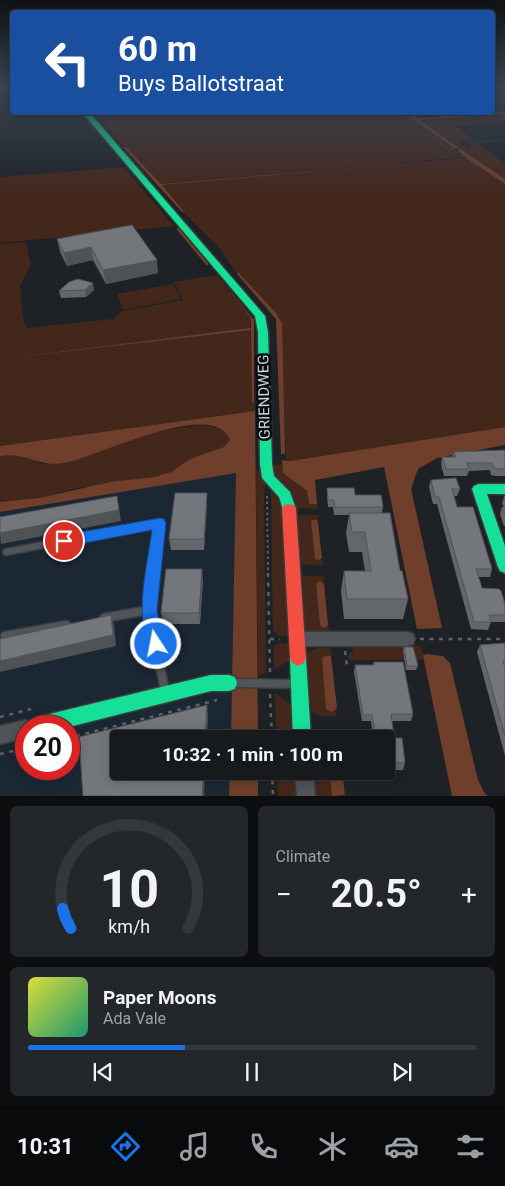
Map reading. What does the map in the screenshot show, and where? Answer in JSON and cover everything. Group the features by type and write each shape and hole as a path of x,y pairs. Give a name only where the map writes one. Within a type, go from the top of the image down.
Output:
{"street":[{"name":"GRIENDWEG","path":"95,123 260,316 263,332 266,464 268,478 285,495 289,504 302,730"},
{"path":"505,489 479,489 505,567"},
{"path":"297,639 407,639"},
{"path":"80,715 211,683 229,684"},
{"path":"0,736 15,732"},
{"path":"305,780 306,796"}],"lane":[{"path":"6,552 160,523 149,610 166,694"},
{"path":"92,621 149,610"},
{"path":"5,636 72,624"},
{"path":"229,684 300,684"}],"path":[{"path":"413,123 449,149 465,148 466,143 500,140"},
{"path":"267,493 272,730"},
{"path":"407,639 505,639"},
{"path":"346,660 347,666"},
{"path":"0,717 37,708"},
{"path":"0,754 15,751"},
{"path":"272,780 273,796"}],"shaded area":[{"path":"104,123 418,123 466,157 161,184 124,147"},
{"path":"418,123 424,123 459,148 454,148"},
{"path":"424,123 491,123 456,126 474,140 459,142 464,147 459,148"},
{"path":"477,143 505,163 505,179 461,149 469,148 469,144"},
{"path":"123,147 126,147 161,184 466,158 162,185 184,212 182,212"},
{"path":"461,149 505,179 505,184 457,150"},
{"path":"466,158 505,184 505,427 290,461 286,459 281,352 282,323 276,313 233,268 217,245 183,212 162,185"},
{"path":"124,167 174,226 0,243 0,177"},
{"path":"26,242 31,265 20,286 23,318 27,328 113,319 123,311 183,300 174,282 217,275 251,318 252,322 250,329 21,356 251,330 255,411 0,446 0,244"},
{"path":"238,272 276,313 282,323 285,454 281,454 276,319 237,274"},
{"path":"218,276 254,320 254,403 252,402 251,330 0,359 251,328 251,318"},
{"path":"173,284 181,299 123,310 117,294"},
{"path":"255,411 258,730 231,730 236,473 0,512 0,502 39,498 110,482 154,477 171,472 190,459 224,447 230,440 219,428 201,425 178,427 151,434 78,459 54,464 18,456 0,456 0,446"},
{"path":"201,425 222,430 230,440 224,447 190,459 171,472 154,477 72,489 39,498 0,502 0,456 23,455 43,464 165,430"},
{"path":"505,427 505,445 437,458 418,469 411,489 442,628 417,629 384,467 315,480 317,504 309,504 307,491 283,473 282,460 290,461"},
{"path":"282,464 283,473 307,491 309,504 317,504 317,509 297,508 273,478 269,466"},
{"path":"263,469 266,481 264,492 266,673 258,676 256,471"},
{"path":"241,471 243,730 110,730 110,780 243,780 243,796 0,796 0,512"},
{"path":"271,489 282,497 289,636 279,636 273,631"},
{"path":"299,515 318,515 318,523 317,520 311,522 315,558 319,560 322,558 323,566 299,564 296,517"},
{"path":"317,520 318,523 322,558 319,560 315,559 311,521"},
{"path":"324,576 324,584 320,581 325,627 328,625 330,633 309,632 304,628 300,577"},
{"path":"320,581 324,584 328,625 325,628 320,625 316,583"},
{"path":"279,643 290,644 291,660 274,669 274,647"},
{"path":"352,646 421,646 424,660 349,660 349,653 353,652"},
{"path":"318,648 328,648 331,650 331,656 327,656 326,709 332,712 337,708 336,716 318,716 311,710 306,653"},
{"path":"423,655 443,656 450,663 478,780 488,796 452,796"},
{"path":"331,656 337,708 332,712 326,709 322,657"},
{"path":"275,693 293,706 294,730 276,730"},
{"path":"230,780 258,780 258,796 229,796"},
{"path":"277,780 296,780 297,796 278,796"},
{"path":"314,780 331,780 333,796 315,796"},
{"path":"331,780 343,780 345,795 332,796"}],"building":[{"path":"132,225 157,260 103,270 91,247 64,253 57,239"},
{"path":"78,279 93,283 85,290 59,291 69,282"},
{"path":"505,450 505,469 497,469 492,463 467,463 469,469 446,469 442,457 456,457 454,452"},
{"path":"456,478 460,489 452,489 457,507 473,507 492,569 476,569 482,588 499,589 505,604 505,615 489,615 491,622 474,622 439,497 435,497 431,480"},
{"path":"327,488 354,488 355,495 381,495 383,507 335,507 334,500 328,500"},
{"path":"175,493 207,493 204,539 169,539"},
{"path":"117,496 119,510 0,533 0,517"},
{"path":"349,513 390,513 400,571 402,571 408,599 347,599 344,571 371,571 365,532 352,532"},
{"path":"166,569 202,569 199,613 161,613"},
{"path":"111,615 113,635 0,661 0,639"},
{"path":"505,643 505,661 503,661 505,668 505,736 480,645"},
{"path":"404,647 413,647 418,666 407,666"},
{"path":"374,662 403,662 413,714 391,714 393,730 375,730 372,715 363,715 355,665 374,665"},
{"path":"207,705 206,730 110,730 110,780 203,780 202,796 83,796 80,737"},
{"path":"395,738 402,738 405,763 395,763"}],"waterway":[{"path":"178,229 207,264"}],"traffic: fast":[{"path":"95,123 260,316 263,332 266,464 268,478 285,495 289,509"},
{"path":"505,489 479,489 505,567"},
{"path":"298,658 302,730"},
{"path":"80,715 211,683 229,683"}],"traffic: jam":[{"path":"289,509 298,658"}],"route":[{"path":"64,541 160,523 149,610 156,644"}]}
